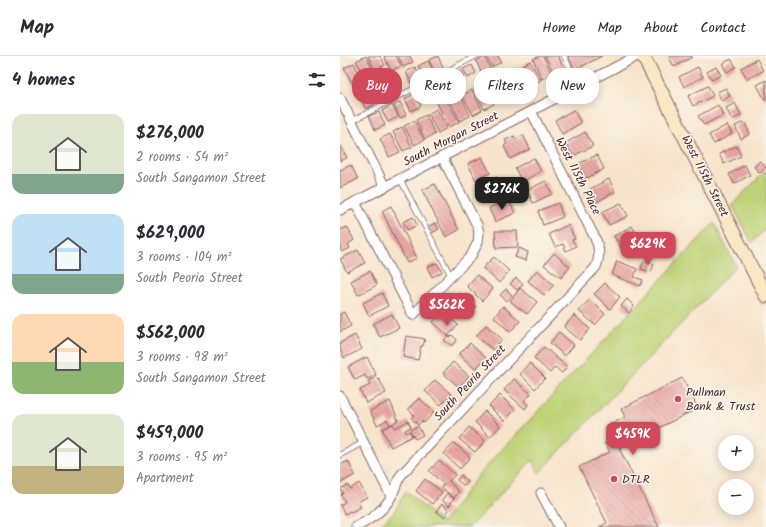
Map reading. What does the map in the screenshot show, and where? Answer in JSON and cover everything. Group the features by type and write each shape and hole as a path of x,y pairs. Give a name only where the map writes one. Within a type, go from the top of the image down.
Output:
{"street":[{"name":"South Morgan Street","path":"599,76 637,56"},
{"name":"West 115th Street","path":"643,56 766,296"},
{"path":"340,98 385,187"},
{"name":"South Morgan Street","path":"340,210 546,103"},
{"name":"West 115th Place","path":"531,111 595,238 600,253"},
{"path":"355,202 413,315 471,256 478,242 479,233 477,225 442,157"},
{"name":"South Peoria Street","path":"356,527 370,520 386,506 397,480 401,475 596,267 600,253"},
{"path":"340,396 391,496"},
{"path":"541,493 559,527"}],"lane":[{"path":"352,121 476,56"},
{"path":"564,56 570,68"},
{"path":"400,179 451,276"},
{"path":"340,454 364,442"}],"green space":[{"path":"766,170 766,228 752,243 732,205"},
{"path":"714,223 736,266 539,473 532,460 470,527 378,527 394,512 406,491 442,523 479,474"}],"building":[{"path":"366,56 372,68 360,68 356,61"},
{"path":"368,56 380,56 385,65 379,68 374,68"},
{"path":"384,56 396,56 401,66 397,68 390,68"},
{"path":"398,56 410,56 413,62 403,67"},
{"path":"438,56 443,68 433,68 429,60"},
{"path":"486,56 498,56 501,62 492,67"},
{"path":"543,56 549,68 546,68 546,77 542,79 533,59"},
{"path":"545,56 558,56 564,68 551,68"},
{"path":"568,56 602,56 579,68 574,68"},
{"path":"485,57 490,68 479,68 476,61"},
{"path":"669,57 692,57 674,67"},
{"path":"731,59 736,67 727,72 722,64"},
{"path":"757,59 763,71 747,79 741,68"},
{"path":"428,61 432,68 419,68 418,66"},
{"path":"530,61 534,68 522,68 521,66"},
{"path":"354,63 356,68 352,68 352,83 344,68"},
{"path":"472,65 474,74 468,78 465,68"},
{"path":"698,67 703,77 684,87 679,77"},
{"path":"716,67 721,75 712,80 707,72"},
{"path":"410,70 410,80 406,72"},
{"path":"538,75 541,80 538,82"},
{"path":"766,80 766,99 765,100 757,85"},
{"path":"708,86 713,96 693,106 688,96"},
{"path":"726,88 730,96 722,101 717,92"},
{"path":"472,90 474,94 474,104 479,104 482,110 473,115 466,102 466,93"},
{"path":"410,96 410,104 420,104 421,106 411,111 405,99"},
{"path":"735,103 741,115 732,120 726,108"},
{"path":"363,104 374,104 366,109"},
{"path":"401,104 406,115 400,118 394,105"},
{"path":"438,104 449,104 459,122 449,127"},
{"path":"452,104 465,104 470,116 460,121"},
{"path":"482,104 494,104 484,109"},
{"path":"392,105 398,117 388,122 382,111"},
{"path":"718,105 723,115 704,125 698,116"},
{"path":"437,109 447,128 438,133 428,114"},
{"path":"574,110 581,123 562,134 555,120"},
{"path":"379,112 385,125 375,130 369,116"},
{"path":"426,115 435,134 425,139 416,120"},
{"path":"414,121 424,140 414,145 404,126"},
{"path":"744,122 750,134 741,139 735,126"},
{"path":"727,125 732,134 714,144 709,135"},
{"path":"402,127 412,147 403,151 393,132"},
{"path":"585,132 593,146 573,156 566,143"},
{"path":"390,134 400,152 389,157 380,139"},
{"path":"523,135 530,149 510,159 504,146 507,144 505,140 514,136 516,139"},
{"path":"340,144 347,158 340,161"},
{"path":"736,146 741,156 724,164 719,154"},
{"path":"597,155 604,169 585,179 578,164"},
{"path":"482,157 490,173 476,180 468,164"},
{"path":"534,158 541,171 522,182 515,168"},
{"path":"760,161 766,167 760,173 754,167"},
{"path":"351,165 358,179 340,188 340,170"},
{"path":"745,165 750,175 734,184 729,174"},
{"path":"497,177 504,191 485,201 478,187"},
{"path":"609,179 615,192 596,202 590,189"},
{"path":"546,181 552,194 533,203 527,190"},
{"path":"435,184 459,230 446,237 422,190"},
{"path":"508,199 515,213 495,222 489,208"},
{"path":"558,203 563,217 543,225 538,211"},
{"path":"621,203 628,216 609,225 602,212"},
{"path":"391,206 417,258 407,263 382,211"},
{"path":"413,217 417,225 408,230 403,222"},
{"path":"435,223 439,229 430,234 427,227"},
{"path":"568,225 575,239 572,240 576,246 566,251 563,244 555,247 549,234"},
{"path":"632,226 643,246 633,251 630,245 622,249 614,236"},
{"path":"347,227 354,240 348,244 350,248 342,252 340,249 340,230"},
{"path":"495,231 517,231 518,247 496,248"},
{"path":"519,248 528,252 526,261 515,257"},
{"path":"358,250 365,263 347,272 340,259"},
{"path":"554,253 570,267 561,278 544,265"},
{"path":"494,257 509,271 499,283 483,268"},
{"path":"617,261 637,269 634,277 643,280 640,286 612,275"},
{"path":"644,261 654,264 651,272 641,269"},
{"path":"437,263 442,272 432,277 427,267"},
{"path":"537,270 554,285 544,295 528,281"},
{"path":"370,271 377,285 358,295 351,281"},
{"path":"477,275 493,289 482,301 467,286"},
{"path":"516,278 523,284 517,290 510,284"},
{"path":"605,283 620,297 610,309 594,294"},
{"path":"520,288 537,302 527,314 510,301"},
{"path":"506,289 512,295 507,301 500,295"},
{"path":"382,293 388,306 369,316 363,303"},
{"path":"460,293 476,307 466,318 450,304"},
{"path":"590,299 605,314 595,325 579,311"},
{"path":"627,299 634,306 629,313 621,306"},
{"path":"503,306 520,321 510,332 494,317"},
{"path":"443,311 458,325 448,336 433,322"},
{"path":"344,312 351,326 340,332 340,314"},
{"path":"392,314 399,328 380,337 373,324"},
{"path":"574,315 590,329 580,340 564,327"},
{"path":"486,325 502,339 493,350 476,336"},
{"path":"559,332 574,345 565,356 550,343"},
{"path":"355,335 362,349 344,358 340,349 340,343"},
{"path":"452,335 457,340 452,346 444,340 448,336 450,337"},
{"path":"406,336 425,339 423,346 421,346 418,360 403,357"},
{"path":"470,343 486,358 475,369 459,354"},
{"path":"544,347 567,367 562,373 555,367 550,373 534,358"},
{"path":"367,357 376,375 367,379 365,375 355,380 348,367"},
{"path":"453,362 469,376 459,387 443,373"},
{"path":"530,363 545,378 535,389 520,374"},
{"path":"376,377 378,380 379,379 386,393 366,403 360,390 370,385 368,381"},
{"path":"682,378 698,408 619,448 659,527 599,527 607,523 579,467 610,452 605,443 613,440 606,427 625,417 621,409"},
{"path":"514,379 531,394 524,401 528,405 525,409 504,390"},
{"path":"435,380 451,394 441,405 425,391"},
{"path":"500,395 515,410 504,421 489,406"},
{"path":"419,398 434,412 424,423 422,421 418,425 411,418 414,415 408,409"},
{"path":"390,401 398,420 390,425 387,420 377,425 370,411"},
{"path":"485,411 500,426 490,437 475,422"},
{"path":"408,421 411,427 405,430 406,433 409,431 412,436 391,447 382,429 393,424 395,428"},
{"path":"418,426 423,435 415,439 410,430"},
{"path":"469,427 485,441 475,452 459,439"},
{"path":"454,443 470,457 460,469 444,454"},
{"path":"439,460 455,475 449,481 459,492 454,498 441,487 444,484 429,471"},
{"path":"348,461 355,475 340,483 340,465"},
{"path":"461,475 468,482 464,486 457,480"},
{"path":"425,479 442,492 432,504 416,491"},
{"path":"359,483 367,497 358,502 361,507 345,514 340,505 345,502 341,494 343,493 340,489 348,485 350,489"},
{"path":"447,493 454,499 449,506 442,500"},
{"path":"442,504 449,510 444,517 436,511"}],"place":[{"name":"Pullman Bank & Trust","path":"678,399"},
{"name":"DTLR","path":"614,479"}]}
